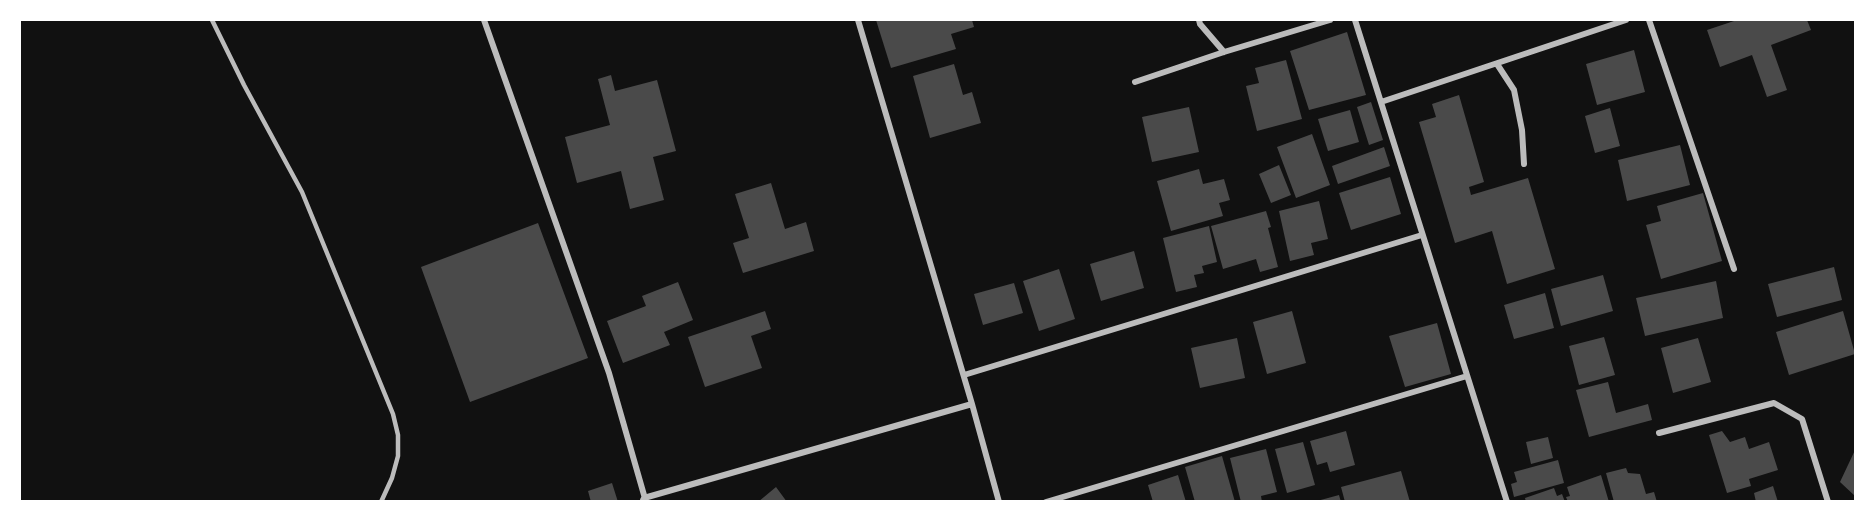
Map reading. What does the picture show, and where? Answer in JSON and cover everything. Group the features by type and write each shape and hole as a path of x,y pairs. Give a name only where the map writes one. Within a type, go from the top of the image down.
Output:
{"street":[{"path":"484,20 609,373 644,500 972,404"},
{"path":"858,20 964,375 999,501"},
{"path":"1199,20 1224,52"},
{"path":"1135,82 1330,20"},
{"path":"1355,20 1507,501"},
{"path":"1380,102 1626,20"},
{"path":"1649,20 1734,269"},
{"path":"1497,64 1514,90 1522,130 1524,164"},
{"path":"964,375 1422,235"},
{"path":"1046,501 1467,376"},
{"path":"1659,433 1774,403 1802,419 1828,501"}],"lane":[{"path":"212,20 302,192 393,414 398,435 398,456 392,478 381,501"}],"building":[{"path":"876,20 972,20 974,27 951,34 956,49 891,68"},
{"path":"1737,20 1807,20 1811,30 1771,45 1787,90 1767,97 1752,55 1720,67 1707,30"},
{"path":"1347,32 1366,95 1309,110 1290,51"},
{"path":"1634,50 1645,92 1597,105 1586,64"},
{"path":"1286,60 1302,119 1257,131 1246,86 1259,83 1255,68"},
{"path":"954,64 963,95 972,92 981,123 930,138 913,76"},
{"path":"611,75 615,91 657,80 676,151 653,157 664,200 630,209 621,171 577,183 565,137 610,125 598,79"},
{"path":"1459,95 1484,182 1469,187 1471,195 1528,178 1555,269 1507,284 1492,231 1455,243 1419,122 1436,117 1432,104"},
{"path":"1371,102 1383,140 1369,145 1357,107"},
{"path":"1189,107 1199,152 1152,162 1142,117"},
{"path":"1610,108 1620,146 1595,153 1585,116"},
{"path":"1350,110 1359,142 1328,151 1318,119"},
{"path":"1312,134 1330,185 1296,198 1277,147"},
{"path":"1680,145 1690,185 1627,201 1618,160"},
{"path":"1384,147 1390,166 1338,184 1332,166"},
{"path":"1279,165 1291,195 1271,203 1259,174"},
{"path":"1199,169 1203,184 1224,179 1230,200 1219,203 1223,216 1171,231 1157,181"},
{"path":"1390,177 1401,214 1351,230 1339,193"},
{"path":"771,183 785,229 806,222 814,251 743,273 733,243 749,238 735,194"},
{"path":"1703,193 1722,261 1661,279 1646,225 1661,221 1657,206"},
{"path":"1319,201 1328,239 1311,243 1314,255 1290,261 1279,211"},
{"path":"1266,211 1278,267 1260,272 1256,259 1223,269 1211,226"},
{"path":"538,223 588,358 470,402 421,267"},
{"path":"1209,226 1217,262 1202,266 1204,273 1194,275 1197,287 1176,292 1163,238"},
{"path":"1134,251 1144,288 1101,301 1090,264"},
{"path":"1834,267 1842,300 1777,317 1768,284"},
{"path":"1059,269 1075,319 1039,331 1023,281"},
{"path":"1603,275 1613,311 1561,326 1551,289"},
{"path":"1716,281 1723,318 1645,336 1636,298"},
{"path":"678,282 693,320 664,332 670,345 623,363 607,321 646,306 642,296"},
{"path":"1014,283 1023,313 983,325 974,294"},
{"path":"1545,293 1554,328 1514,339 1504,305"},
{"path":"765,311 771,329 751,336 762,368 705,387 688,337"},
{"path":"1292,311 1306,363 1267,374 1253,322"},
{"path":"1843,311 1855,354 1789,375 1776,332"},
{"path":"1437,323 1451,374 1405,387 1389,336"},
{"path":"1604,337 1615,375 1579,385 1569,346"},
{"path":"1237,338 1245,378 1200,388 1191,348"},
{"path":"1698,338 1711,382 1673,393 1661,348"},
{"path":"1608,382 1616,413 1648,404 1652,420 1589,437 1576,390"},
{"path":"1346,431 1355,465 1330,472 1327,462 1317,465 1310,441"},
{"path":"1722,431 1730,442 1745,437 1749,449 1769,442 1778,470 1749,479 1751,486 1727,493 1709,435"},
{"path":"1548,437 1553,458 1531,464 1526,442"},
{"path":"1303,442 1315,485 1287,493 1275,449"},
{"path":"1856,448 1856,497 1840,482"},
{"path":"1266,449 1277,492 1261,496 1262,502 1241,502 1230,458"},
{"path":"1222,456 1235,502 1195,502 1185,467"},
{"path":"1558,460 1564,483 1514,497 1511,484 1517,482 1514,472"},
{"path":"1626,468 1628,473 1640,474 1646,494 1654,492 1657,502 1614,502 1606,473"},
{"path":"1401,471 1410,502 1345,502 1341,487"},
{"path":"1178,475 1186,502 1153,502 1148,485"},
{"path":"1601,475 1609,502 1568,502 1566,497 1570,496 1567,487"},
{"path":"612,483 618,502 591,502 588,491"},
{"path":"1773,486 1778,502 1756,502 1754,493"},
{"path":"776,487 787,502 758,502"},
{"path":"1554,488 1557,496 1562,494 1565,502 1526,502 1525,498"},
{"path":"1339,495 1341,502 1317,502 1317,501"}]}
